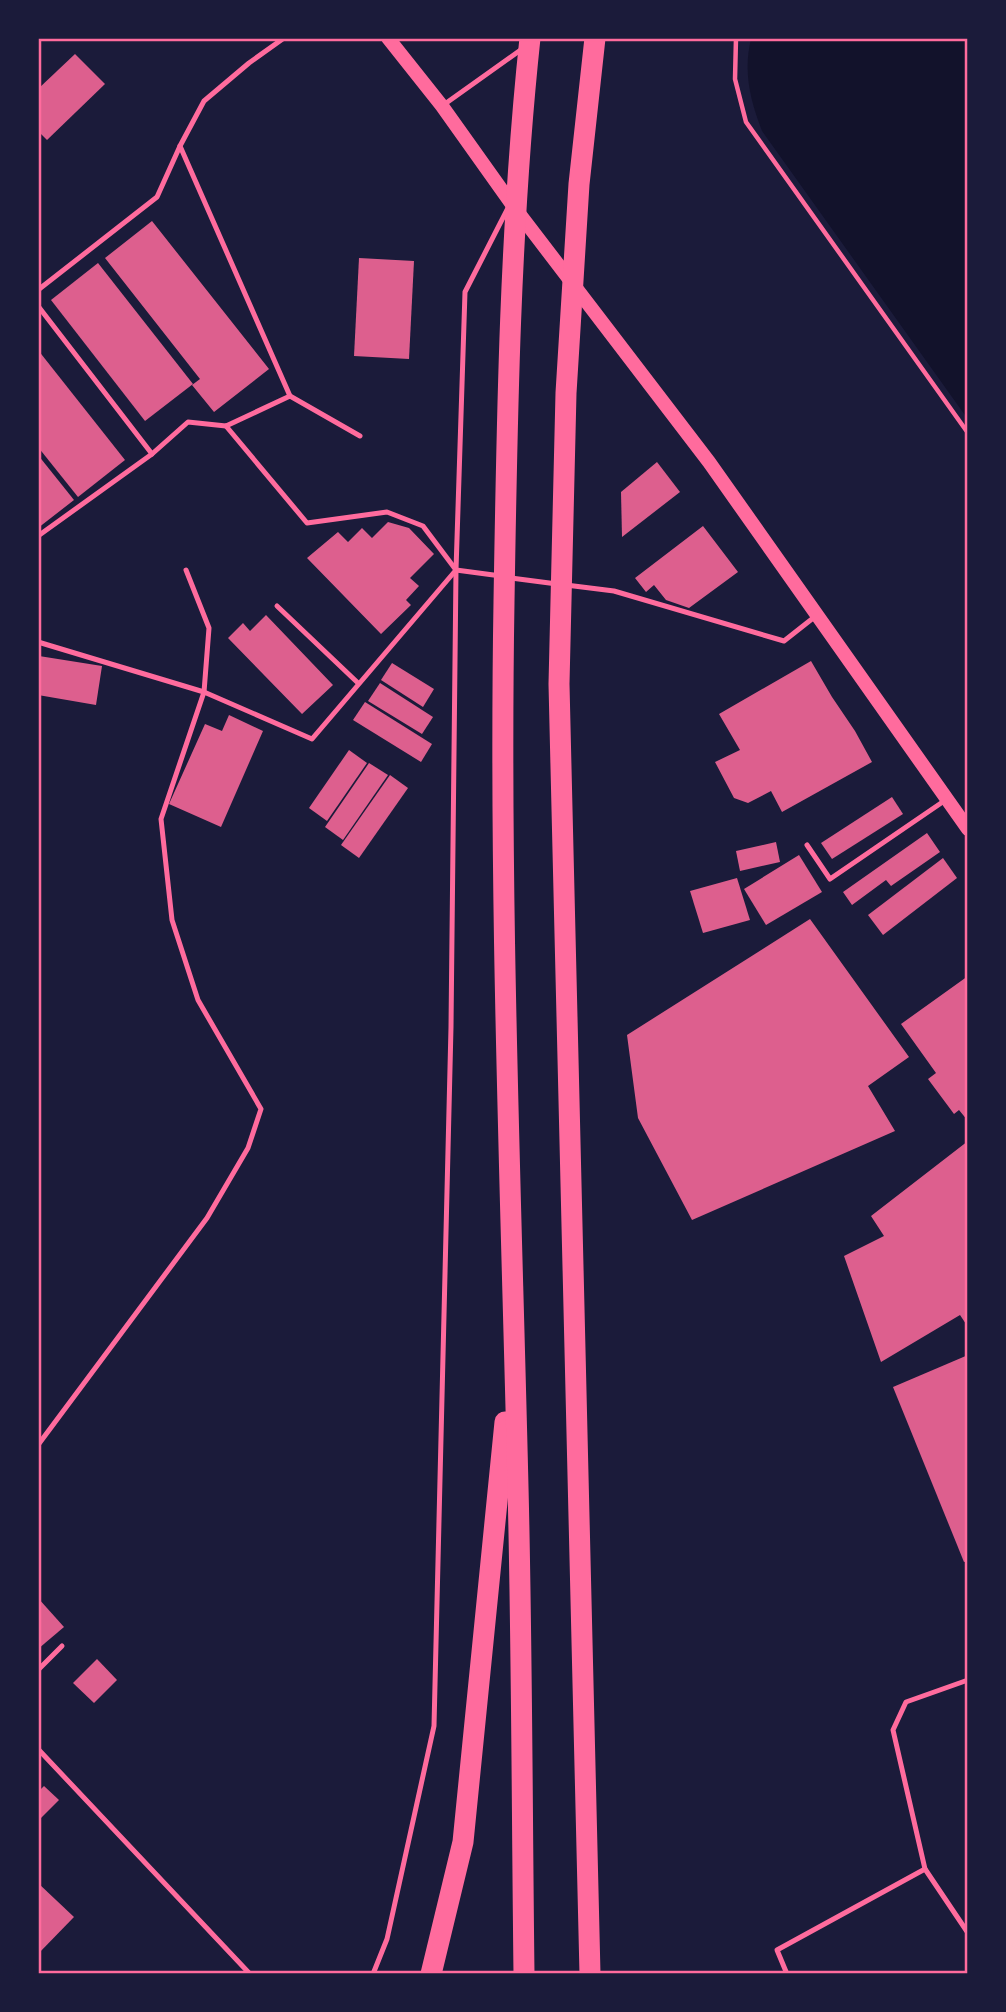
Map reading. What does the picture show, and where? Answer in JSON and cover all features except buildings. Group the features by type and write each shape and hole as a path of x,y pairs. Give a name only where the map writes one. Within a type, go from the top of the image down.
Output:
{"highway":[{"path":"524,1973 508,1489 513,1339 506,1101 502,738 508,362 523,107 530,38"},
{"path":"590,1973 559,684 566,393 579,184 595,38"},
{"path":"431,1973 463,1842 508,1489"}],"main road":[{"path":"388,38 709,462 968,829"}],"lane":[{"path":"38,290 157,197 204,101 284,38"},
{"path":"442,106 536,38"},
{"path":"180,146 290,396 360,436"},
{"path":"373,1973 387,1939 434,1726 451,1027 456,570 466,292 511,202"},
{"path":"38,306 152,454"},
{"path":"38,536 152,454 188,422 226,426 290,396"},
{"path":"226,426 307,523 387,512 423,526 456,570 614,591 784,641 817,614"},
{"path":"38,1445 206,1218 248,1148 261,1109 198,1000 172,920 161,819 204,692 209,628 186,570"},
{"path":"38,642 204,692 312,739 456,570"},
{"path":"277,606 358,683"},
{"path":"807,845 830,879 947,799"},
{"path":"38,1670 62,1646"},
{"path":"968,1680 906,1702 893,1730 925,1869 968,1933"},
{"path":"38,1749 250,1973"},
{"path":"787,1973 777,1950 925,1869"}],"path":[{"path":"736,38 735,79 746,122 968,433"}],"shaded area":[{"path":"751,39 967,39 967,418 762,131 749,85"}]}
